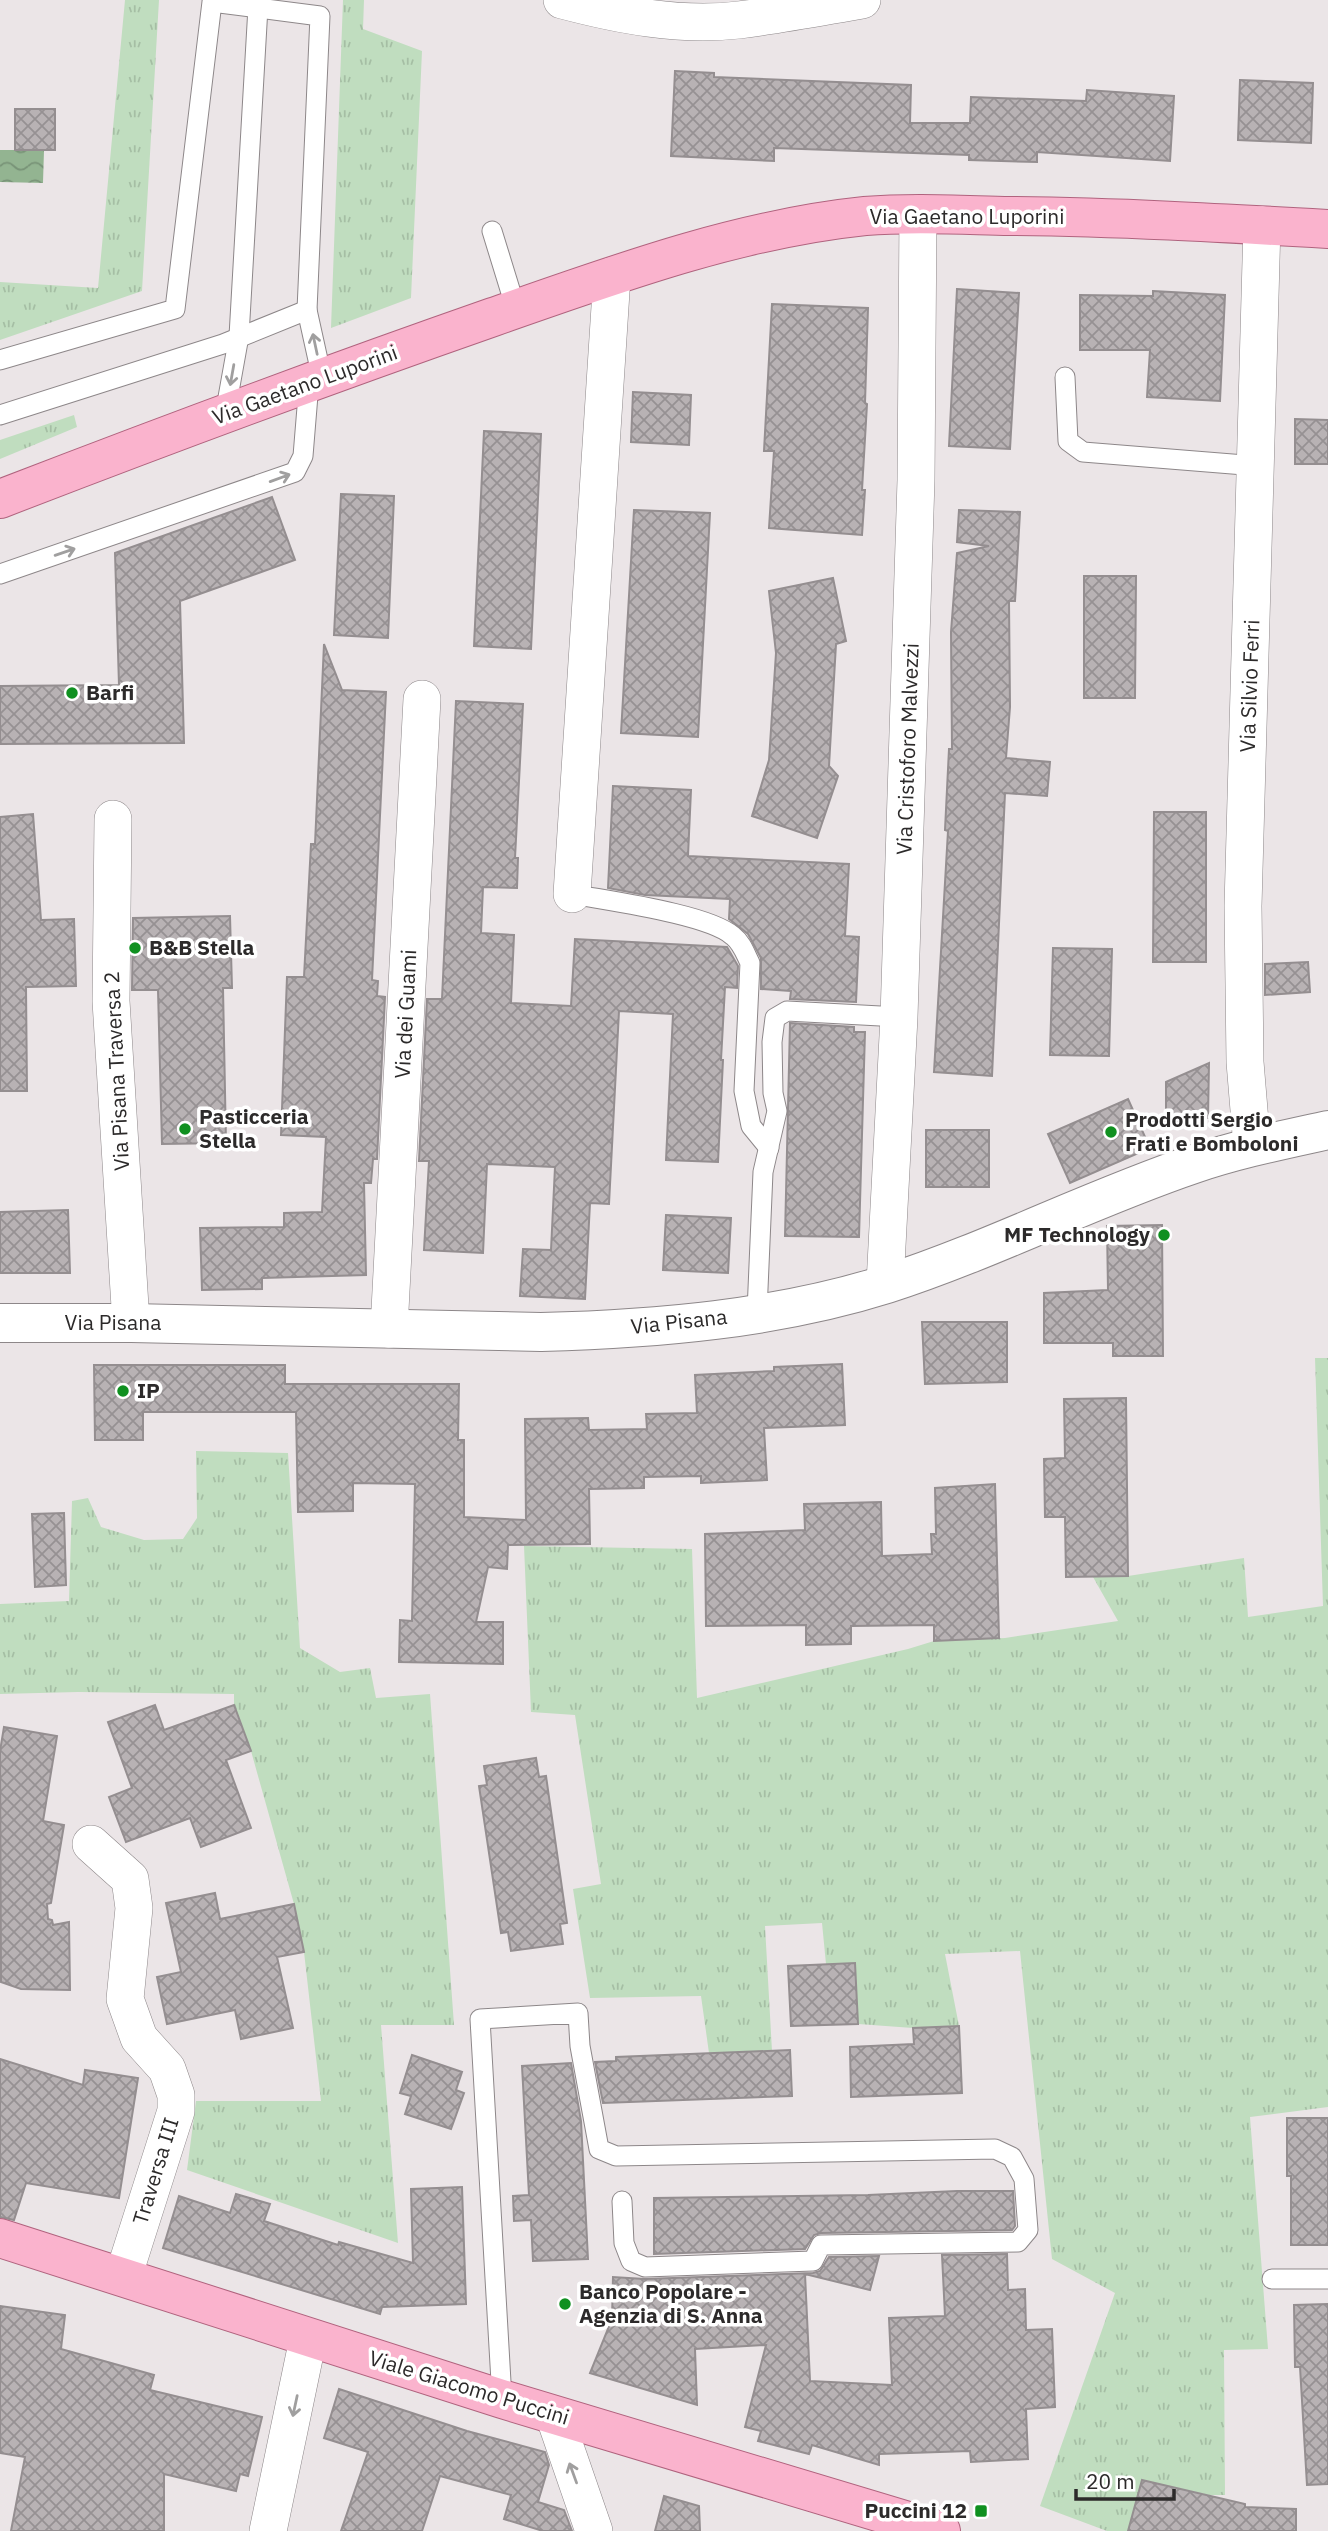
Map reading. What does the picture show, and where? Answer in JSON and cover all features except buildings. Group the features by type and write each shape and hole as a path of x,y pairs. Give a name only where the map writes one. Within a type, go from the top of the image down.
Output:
{"main road":[{"name":"Via Gaetano Luporini","path":"0,499 315,381 612,276 734,241 803,225 865,216 918,214 1085,217 1328,229"},
{"name":"Via Pisana","path":"0,1323 605,1330 694,1322 818,1302 886,1284 995,1244 1192,1165 1252,1146 1328,1130"},
{"name":"Viale Giacomo Puccini","path":"0,2238 308,2339 941,2531"}],"street":[{"path":"562,0 616,14 674,20 736,20 862,0"},
{"name":"Via Cristoforo Malvezzi","path":"886,1284 899,1017 916,480 918,214"},
{"name":"Via Silvio Ferri","path":"1252,1146 1245,1062 1243,906 1262,225"},
{"path":"572,894 612,276"},
{"name":"Via dei Guami","path":"389,1329 422,699"},
{"name":"Via Pisana Traversa 2","path":"113,819 111,1001 131,1323"},
{"name":"Traversa III","path":"91,1844 130,1879 134,1908 125,1999 139,2038 167,2069 176,2095 176,2111 122,2277"},
{"path":"268,2531 308,2339"},
{"path":"554,2415 594,2531"}],"lane":[{"path":"0,360 175,309 212,2 320,16 307,310 315,381 303,456 295,472 0,575"},
{"path":"225,414 240,337 258,7"},
{"path":"492,231 516,309"},
{"path":"0,415 240,337 307,310"},
{"path":"1065,377 1068,441 1083,452 1257,466"},
{"path":"572,894 653,909 708,923 732,934 742,945 750,963 744,1091 751,1126 769,1148"},
{"path":"757,1312 763,1172 777,1111 773,1093 772,1042 775,1018 787,1011 899,1017"},
{"path":"502,2399 480,2019 578,2013 580,2046 599,2149 616,2156 995,2149 1012,2157 1024,2179 1028,2230 1018,2242 821,2245 813,2261 645,2267 631,2261 624,2243 622,2201"},
{"path":"1272,2279 1328,2279"}],"green space":[{"path":"125,0 159,0 142,291 0,340 0,282 98,288"},
{"path":"343,0 364,0 363,29 422,51 411,298 331,328"},
{"path":"74,415 77,427 0,459 0,440"},
{"path":"1315,1358 1328,1358 1328,2107 1250,2117 1268,2349 1224,2350 1225,2495 1209,2495 1142,2480 1128,2531 1107,2531 1040,2506 1115,2293 1052,2259 1020,1951 945,1954 959,2026 913,2028 858,2024 855,1964 826,1964 822,1923 765,1926 772,2051 709,2053 701,1996 590,1998 573,1889 601,1884 575,1715 531,1712 524,1546 692,1549 697,1698 934,1641 1005,1638 1118,1621 1093,1577 1128,1576 1244,1558 1248,1617 1323,1606"},
{"path":"196,1451 288,1453 300,1648 340,1672 370,1668 376,1698 430,1694 454,2025 381,2025 398,2243 187,2170 196,2101 321,2101 304,1952 294,1904 251,1751 234,1705 234,1694 0,1694 0,1604 69,1601 72,1501 88,1498 101,1527 144,1540 183,1539 197,1518"}],"water":[{"path":"0,150 44,150 43,183 0,182"}],"place":[{"name":"Barfi","path":"72,693"},
{"name":"B&B Stella","path":"135,948"},
{"name":"Pasticceria Stella","path":"185,1129"},
{"name":"Prodotti Sergio Frati e Bomboloni","path":"1111,1132"},
{"name":"MF Technology","path":"1164,1235"},
{"name":"IP","path":"123,1391"},
{"name":"Banco Popolare - Agenzia di S. Anna","path":"565,2304"},
{"name":"Puccini 12","path":"981,2511"}]}
